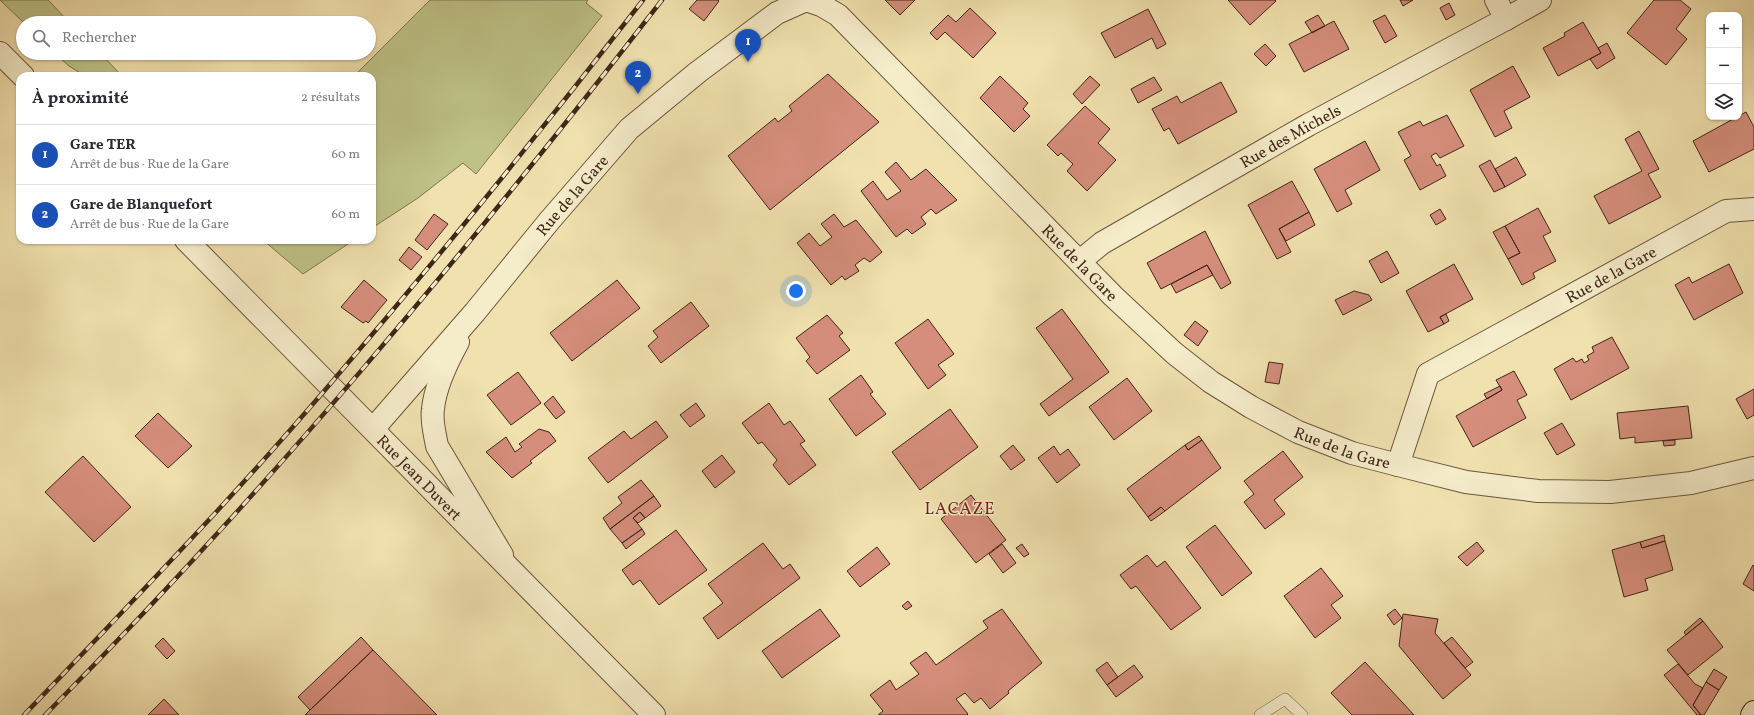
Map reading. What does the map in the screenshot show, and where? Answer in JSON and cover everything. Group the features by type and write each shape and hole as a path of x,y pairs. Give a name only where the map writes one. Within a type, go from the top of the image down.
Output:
{"street":[{"name":"Rue de la Gare","path":"373,429 475,312 550,220 629,129 698,72 777,13 806,0 821,5 838,15 1080,261 1174,353 1212,382 1251,407 1298,432 1352,452 1398,465 1466,482 1538,492 1610,492 1690,483 1754,468"},
{"name":"Rue des Michels","path":"1080,261 1102,243 1308,125 1501,9 1540,0"},
{"path":"0,53 19,72"},
{"name":"Rue de la Gare","path":"1398,465 1428,374 1726,211 1754,208"},
{"name":"Rue Jean Duvert","path":"190,244 507,564 654,715"},
{"path":"475,312 452,353 440,382 432,410 433,428 437,446 507,564"}],"lane":[{"path":"1260,715 1286,699 1302,715"}],"green space":[{"path":"0,0 48,0 63,16 17,16"},
{"path":"430,0 588,0 586,3 602,16 476,174 463,163 418,198 376,225 376,72 358,72 370,60 376,60 376,54"},
{"path":"62,60 107,60 118,72 79,72"},
{"path":"268,244 348,244 303,274"}],"building":[{"path":"697,0 719,1 704,21 689,9"},
{"path":"885,0 915,0 900,15"},
{"path":"1228,0 1275,0 1276,1 1250,25"},
{"path":"1400,0 1413,0 1403,6"},
{"path":"1654,0 1680,0 1691,9 1676,29 1687,39 1666,65 1627,33"},
{"path":"1449,3 1455,15 1446,20 1440,8"},
{"path":"970,8 996,33 973,58 945,32 937,40 930,33 948,15 956,22"},
{"path":"1148,9 1166,44 1157,49 1152,38 1115,58 1101,33"},
{"path":"1318,15 1325,26 1312,33 1305,22"},
{"path":"1385,15 1397,36 1385,43 1373,21"},
{"path":"1334,21 1349,49 1304,72 1289,44"},
{"path":"1583,22 1601,53 1558,76 1543,48 1565,36 1564,33"},
{"path":"1607,43 1615,58 1597,69 1590,59 1601,53 1598,48"},
{"path":"1265,44 1276,56 1266,66 1254,54"},
{"path":"1513,66 1530,97 1504,111 1512,128 1495,137 1470,90"},
{"path":"828,74 879,122 770,210 728,156 775,118 778,122 792,111 789,106"},
{"path":"1000,76 1028,103 1023,109 1030,116 1014,132 980,98"},
{"path":"1090,76 1100,85 1082,104 1073,94"},
{"path":"1154,77 1162,90 1138,103 1131,89"},
{"path":"1221,82 1237,112 1178,144 1169,128 1164,131 1152,109 1177,96 1181,103"},
{"path":"1085,106 1110,129 1098,143 1116,160 1087,191 1067,171 1073,164 1061,153 1058,156 1047,145"},
{"path":"1746,112 1754,127 1754,149 1709,172 1693,141 1731,120 1742,120 1742,114"},
{"path":"1447,115 1464,146 1440,158 1436,153 1431,156 1437,166 1440,164 1446,176 1420,190 1404,160 1411,156 1398,132 1420,121 1423,126"},
{"path":"1639,131 1659,169 1648,174 1661,197 1609,224 1594,196 1642,171 1625,139"},
{"path":"1365,141 1380,170 1345,190 1352,204 1337,212 1314,169"},
{"path":"1516,157 1526,175 1505,187 1495,169"},
{"path":"1490,160 1505,187 1494,192 1479,166"},
{"path":"896,162 911,180 926,169 957,200 936,214 931,209 921,217 926,224 912,234 907,229 896,237 861,191 873,181 887,200 901,191 885,172"},
{"path":"1292,181 1309,212 1279,229 1291,252 1277,259 1248,205"},
{"path":"1538,208 1551,232 1543,236 1556,261 1533,273 1535,278 1522,285 1508,259 1520,253 1505,226"},
{"path":"1440,209 1446,219 1436,225 1430,215"},
{"path":"1309,212 1315,225 1286,241 1279,229"},
{"path":"434,214 448,224 427,250 415,240"},
{"path":"834,214 844,227 856,220 882,252 870,262 864,258 855,265 859,271 845,280 842,276 831,285 797,243 809,233 820,246 832,237 821,224"},
{"path":"1505,226 1520,253 1508,259 1493,232"},
{"path":"1205,231 1231,283 1221,289 1207,265 1161,289 1147,263"},
{"path":"409,247 422,257 411,270 399,260"},
{"path":"1387,251 1399,273 1381,283 1369,261"},
{"path":"1454,264 1473,299 1440,317 1444,324 1428,332 1406,291"},
{"path":"1729,264 1743,293 1694,320 1675,285 1689,277 1692,283"},
{"path":"1207,265 1213,275 1176,293 1171,284"},
{"path":"364,280 387,300 368,323 366,321 363,323 341,307"},
{"path":"617,280 640,308 572,361 550,333"},
{"path":"1354,291 1369,295 1372,300 1343,315 1335,300"},
{"path":"691,302 709,326 661,363 648,346 658,337 653,331"},
{"path":"1062,309 1109,372 1049,416 1040,404 1073,379 1036,328"},
{"path":"1446,314 1449,321 1444,324 1440,317"},
{"path":"827,315 843,333 839,336 850,350 817,374 806,361 810,357 796,338"},
{"path":"928,319 954,354 938,365 946,375 928,389 895,343"},
{"path":"1195,321 1208,331 1198,346 1184,335"},
{"path":"1612,337 1629,368 1571,400 1554,369 1573,358 1576,362 1582,359 1584,363 1589,360 1587,356 1594,352 1592,347"},
{"path":"1269,362 1283,364 1279,384 1265,382"},
{"path":"1514,371 1527,395 1517,400 1526,418 1473,447 1456,416 1502,390 1496,380"},
{"path":"518,372 541,403 511,425 487,395"},
{"path":"861,375 873,392 870,394 886,414 856,436 829,399"},
{"path":"1127,378 1152,411 1114,440 1089,407"},
{"path":"1500,386 1502,390 1487,399 1484,394"},
{"path":"1754,389 1754,415 1747,419 1736,399"},
{"path":"553,396 565,412 556,419 544,404"},
{"path":"696,403 705,416 690,427 680,415"},
{"path":"769,403 784,425 790,421 805,441 800,444 816,465 789,485 773,465 777,460 762,442 758,444 742,423"},
{"path":"1688,406 1692,438 1635,443 1635,437 1620,439 1617,413"},
{"path":"950,409 978,447 920,490 892,452"},
{"path":"158,413 192,446 168,468 135,436"},
{"path":"656,421 668,437 608,483 588,458 624,431 631,439"},
{"path":"1562,423 1575,445 1557,455 1544,433"},
{"path":"539,429 549,432 556,441 530,461 532,463 512,478 486,452 506,437 515,452 522,447 519,444"},
{"path":"1199,436 1202,440 1188,450 1185,445"},
{"path":"1202,440 1221,468 1165,511 1161,507 1148,517 1127,489 1185,445 1188,450"},
{"path":"1675,440 1675,445 1664,446 1663,441"},
{"path":"1013,445 1025,460 1011,470 1000,456"},
{"path":"1054,446 1060,455 1068,449 1080,465 1057,483 1038,458"},
{"path":"1283,451 1303,477 1274,500 1285,514 1265,529 1244,502 1254,494 1244,481"},
{"path":"722,455 735,472 715,488 702,471"},
{"path":"83,456 131,507 94,542 45,492"},
{"path":"641,480 654,496 610,529 603,518 622,503 618,497"},
{"path":"971,495 1006,540 976,563 941,519"},
{"path":"654,496 661,506 645,518 640,512 633,518 642,529 622,543 610,529"},
{"path":"1161,507 1165,511 1151,521 1148,517"},
{"path":"640,512 645,518 638,523 633,518"},
{"path":"1215,525 1252,573 1222,596 1186,547"},
{"path":"642,529 645,534 626,549 622,543"},
{"path":"676,530 707,570 659,605 640,580 633,585 622,570"},
{"path":"1664,535 1665,541 1642,548 1640,542"},
{"path":"1665,541 1673,570 1645,579 1648,590 1624,597 1612,550 1640,542 1642,548"},
{"path":"1477,542 1484,551 1467,566 1458,557"},
{"path":"763,543 783,569 790,564 800,578 718,639 703,618 723,603 708,584"},
{"path":"1002,544 1016,563 1003,573 989,554"},
{"path":"1022,544 1029,554 1024,557 1016,548"},
{"path":"877,547 890,564 860,587 847,571"},
{"path":"1147,555 1157,567 1165,561 1201,608 1171,630 1136,586 1131,589 1120,575"},
{"path":"1753,565 1754,566 1754,591 1743,584"},
{"path":"1321,568 1343,596 1331,605 1341,618 1315,638 1284,596"},
{"path":"908,601 912,606 906,610 902,606"},
{"path":"820,609 840,636 782,678 762,651"},
{"path":"1002,609 1042,663 1008,691 1009,693 990,709 981,698 974,703 965,693 956,699 968,714 967,715 878,715 883,711 870,695 890,680 896,690 919,674 910,663 926,652 936,665 988,628 983,621"},
{"path":"1395,609 1402,618 1394,625 1387,615"},
{"path":"1403,614 1438,619 1435,633 1471,675 1443,699 1399,646"},
{"path":"1700,618 1703,621 1686,635 1684,632"},
{"path":"1703,621 1723,647 1688,675 1667,650"},
{"path":"361,637 373,650 310,710 298,697"},
{"path":"1452,637 1473,662 1465,668 1444,643"},
{"path":"163,638 175,651 167,659 155,646"},
{"path":"373,650 437,715 305,715 310,710"},
{"path":"1107,662 1118,677 1107,685 1096,670"},
{"path":"1365,662 1414,715 1352,715 1331,693"},
{"path":"1678,664 1695,684 1703,688 1693,705 1701,715 1697,715 1664,675"},
{"path":"1134,665 1143,677 1116,697 1107,685"},
{"path":"1714,669 1727,677 1719,690 1706,682"},
{"path":"1706,682 1719,690 1704,715 1701,715 1693,705"},
{"path":"164,699 179,715 148,715"}],"railway":[{"path":"24,715 180,551 294,426 450,241 567,97 643,0"},
{"path":"45,715 208,544 364,367 515,185 662,0"}],"place":[{"name":"Gare TER","path":"748,62"},
{"name":"Gare de Blanquefort","path":"638,94"}],"district":[{"name":"LACAZE","path":"960,508"}]}
